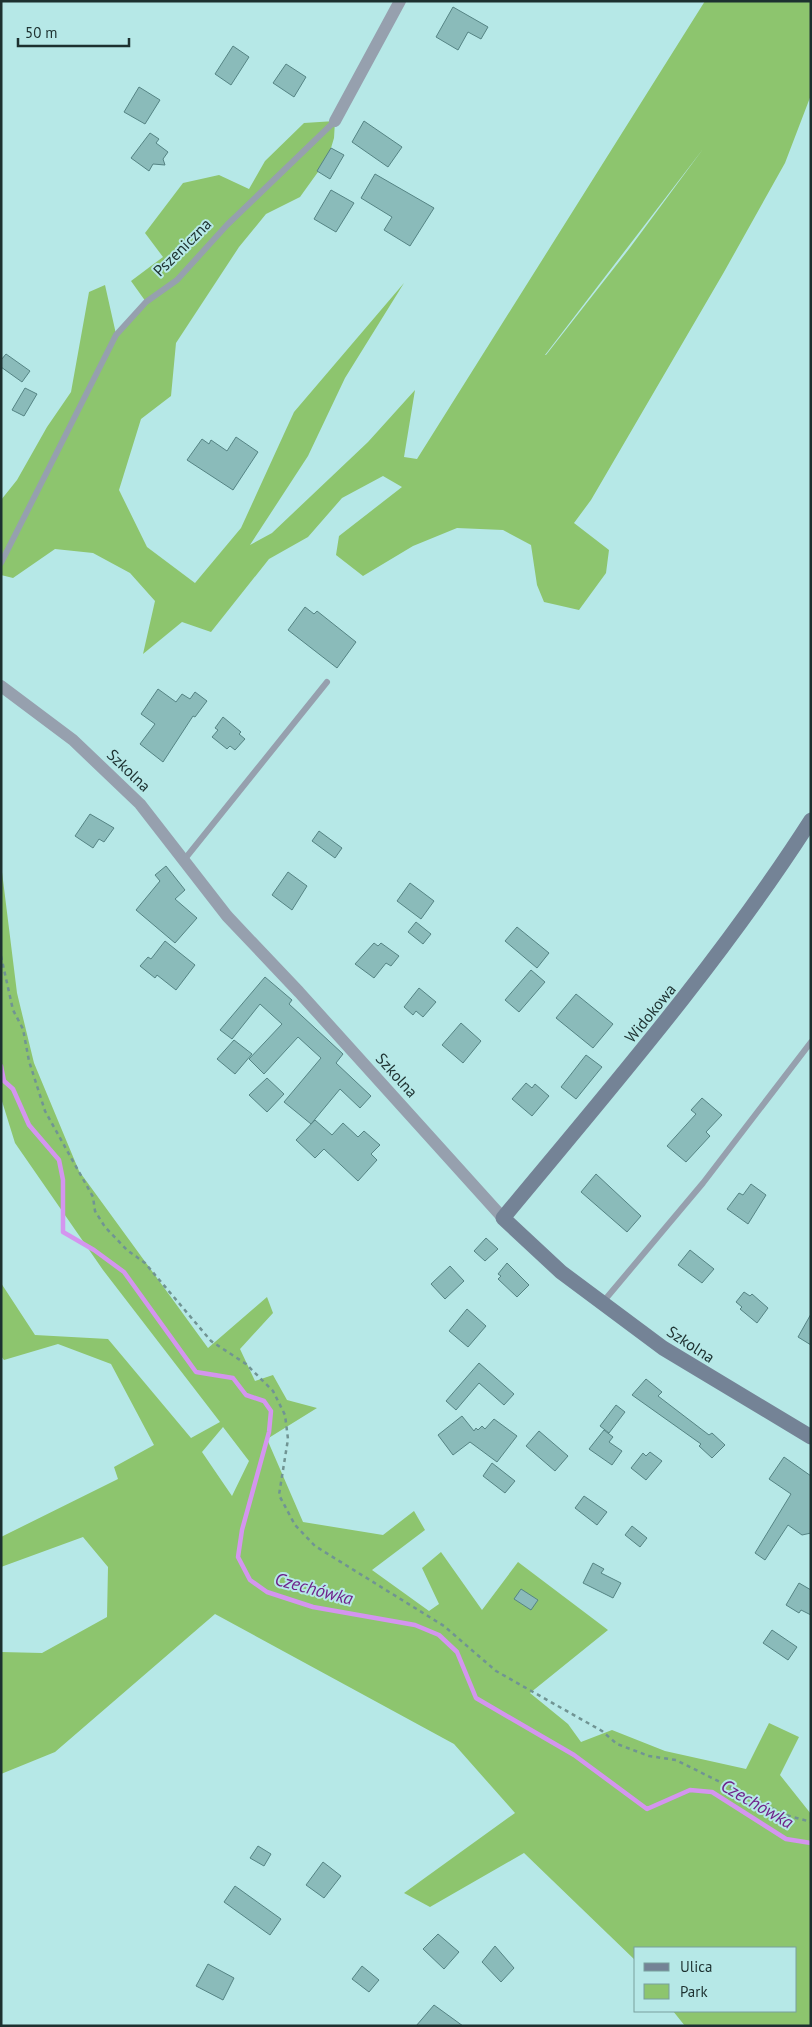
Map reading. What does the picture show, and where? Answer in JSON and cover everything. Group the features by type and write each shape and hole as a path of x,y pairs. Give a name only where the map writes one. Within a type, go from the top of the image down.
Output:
{"street":[{"name":"Pszeniczna","path":"335,121 400,1"},
{"name":"Szkolna","path":"1,686 73,740 140,804 227,916 299,992 503,1218 562,1272 602,1303 690,1365 811,1436"},
{"name":"Widokowa","path":"503,1218 688,995 811,820"}],"lane":[{"name":"Pszeniczna","path":"1,563 116,335 146,302 176,280 226,225 335,121"},
{"path":"184,860 327,682"},
{"path":"602,1303 703,1184 811,1042"}],"path":[{"path":"1,956 13,1010 23,1029 29,1061 45,1111 93,1197 95,1211 126,1250 145,1263 211,1341 246,1364 274,1391 285,1415 288,1439 279,1494 295,1525 314,1546 444,1626 496,1671 602,1731 617,1744 649,1756 676,1760 786,1815 811,1822"}],"green space":[{"path":"705,1 811,1 811,95 785,163 724,272 591,500 574,523 609,550 606,573 579,610 544,602 537,585 531,545 503,530 457,528 413,546 363,576 336,555 339,536 402,487 383,476 342,498 308,537 269,559 211,632 182,622 143,654 155,601 130,573 93,553 55,549 13,578 1,575 1,500 17,480 47,427 71,392 89,292 105,285 116,334 146,302 131,281 163,257 145,233 183,183 219,175 249,189 265,161 304,123 335,121 334,138 328,158 300,197 266,214 239,247 176,343 171,396 141,419 119,490 147,547 195,583 241,528 294,412 404,283 345,378 308,456 250,545 272,533 368,442 415,390 404,457 417,459","holes":["703,149 629,249 546,355 545,355"]},
{"path":"1,864 17,993 34,1063 79,1171 208,1348 267,1297 273,1313 240,1349 255,1381 273,1375 287,1400 317,1408 267,1439 303,1522 383,1535 414,1511 425,1530 372,1570 429,1611 439,1604 422,1568 441,1552 482,1610 518,1562 608,1630 530,1693 568,1724 581,1742 612,1730 665,1751 746,1769 769,1723 799,1737 780,1775 811,1814 811,2026 685,2026 674,2012 797,2012 797,1947 634,1947 634,1959 524,1853 430,1907 404,1893 515,1813 454,1744 215,1614 55,1752 1,1774 1,1652 42,1653 107,1617 108,1567 83,1537 1,1567 1,1537 118,1479 114,1467 154,1445 111,1364 58,1344 4,1360 1,1356 1,1283 35,1335 108,1339 191,1438 220,1422 103,1270 15,1143 1,1098","holes":["223,1427 249,1461 232,1496 202,1452"]}],"building":[{"path":"453,7 488,27 481,39 468,32 458,50 436,37"},
{"path":"233,46 249,57 231,85 215,74"},
{"path":"286,64 306,77 294,97 273,83"},
{"path":"139,87 160,100 145,124 124,112"},
{"path":"364,121 402,147 388,167 352,142"},
{"path":"150,133 159,139 156,143 168,152 163,159 165,165 153,164 149,171 131,158"},
{"path":"331,148 344,155 330,179 317,171"},
{"path":"375,174 434,208 410,246 384,230 392,217 361,198"},
{"path":"331,190 354,203 336,232 314,219"},
{"path":"6,354 30,371 22,382 1,367 1,360"},
{"path":"25,388 37,394 24,416 12,410"},
{"path":"236,437 258,452 233,490 187,460 202,439 209,444 211,440 227,451"},
{"path":"305,607 314,614 317,611 356,642 337,668 288,630"},
{"path":"158,689 176,702 182,694 190,699 195,692 207,701 195,717 193,716 163,762 140,744 155,724 141,714"},
{"path":"223,717 241,732 239,734 245,739 235,750 230,746 227,749 212,737 218,730 215,728"},
{"path":"90,814 114,828 104,842 99,839 93,848 75,836"},
{"path":"319,831 342,848 335,858 312,841"},
{"path":"166,866 185,890 175,899 197,918 175,943 136,910 160,881 155,875"},
{"path":"288,872 307,886 292,910 272,895"},
{"path":"410,883 434,901 421,919 397,901"},
{"path":"416,922 431,934 423,944 408,932"},
{"path":"517,927 549,953 537,968 505,941"},
{"path":"165,941 195,965 176,990 157,975 155,978 140,966 148,957 151,959"},
{"path":"374,943 378,946 381,943 399,956 391,966 386,963 374,978 355,964"},
{"path":"531,970 545,982 519,1012 505,1000"},
{"path":"265,977 292,1000 289,1004 343,1054 336,1063 371,1096 360,1108 340,1089 311,1124 284,1102 321,1058 298,1037 264,1074 249,1059 282,1024 260,1004 232,1039 220,1030"},
{"path":"419,988 436,1002 423,1017 416,1011 413,1015 404,1007"},
{"path":"576,994 613,1024 593,1048 556,1018"},
{"path":"461,1023 481,1041 463,1063 442,1045"},
{"path":"234,1040 252,1054 235,1074 217,1059"},
{"path":"586,1055 602,1067 576,1099 561,1087"},
{"path":"267,1078 284,1094 267,1112 249,1095"},
{"path":"526,1083 532,1088 535,1084 549,1096 532,1116 512,1099"},
{"path":"702,1098 722,1115 706,1132 710,1136 686,1162 667,1146 696,1114 691,1110"},
{"path":"315,1120 332,1135 343,1123 358,1137 364,1131 380,1145 371,1154 377,1160 358,1181 324,1149 315,1158 296,1140"},
{"path":"596,1174 641,1216 627,1232 581,1192"},
{"path":"751,1184 766,1195 748,1224 727,1209 739,1193 743,1195"},
{"path":"486,1238 498,1249 485,1261 474,1251"},
{"path":"690,1250 714,1269 702,1283 678,1265"},
{"path":"507,1263 529,1285 517,1297 498,1279 501,1276 498,1274"},
{"path":"450,1266 464,1281 445,1299 431,1284"},
{"path":"744,1292 750,1296 752,1294 768,1308 757,1323 740,1309 742,1307 736,1302"},
{"path":"467,1309 486,1326 468,1347 449,1331"},
{"path":"811,1314 811,1345 798,1337"},
{"path":"479,1363 514,1394 504,1405 479,1383 456,1410 446,1401"},
{"path":"646,1379 662,1392 658,1396 709,1435 712,1433 725,1445 712,1458 699,1446 701,1444 632,1395"},
{"path":"616,1405 625,1412 609,1433 600,1426"},
{"path":"462,1416 474,1431 482,1426 485,1429 494,1419 517,1436 497,1462 470,1442 453,1455 438,1435"},
{"path":"604,1430 613,1437 609,1442 622,1451 612,1465 589,1449"},
{"path":"539,1431 568,1456 555,1471 526,1446"},
{"path":"650,1452 662,1461 646,1480 631,1468 643,1453 646,1456"},
{"path":"784,1457 811,1476 811,1533 802,1535 788,1525 765,1560 755,1553 791,1494 769,1479"},
{"path":"492,1463 515,1481 505,1493 483,1476"},
{"path":"584,1496 607,1512 597,1525 575,1508"},
{"path":"632,1526 647,1538 640,1547 625,1535"},
{"path":"593,1563 604,1569 601,1573 621,1583 613,1598 583,1583"},
{"path":"799,1583 811,1590 811,1615 801,1610 799,1613 786,1605"},
{"path":"521,1589 538,1600 531,1610 514,1599"},
{"path":"772,1630 797,1647 788,1660 763,1643"},
{"path":"258,1846 271,1854 264,1866 250,1858"},
{"path":"323,1862 341,1876 324,1898 306,1885"},
{"path":"235,1886 281,1919 270,1935 224,1902"},
{"path":"438,1934 459,1952 444,1969 423,1949"},
{"path":"495,1946 514,1968 501,1982 482,1962"},
{"path":"208,1964 234,1978 223,2000 196,1986"},
{"path":"362,1966 379,1980 369,1992 352,1979"},
{"path":"434,2005 463,2026 416,2026"}],"waterway":[{"name":"Czechówka","path":"1,1066 4,1081 13,1089 29,1125 59,1160 63,1180 63,1232 94,1250 124,1272 196,1372 233,1378 246,1395 264,1401 271,1411 269,1432 242,1530 238,1557 250,1580 267,1592 313,1607 415,1625 439,1635 457,1652 476,1698 574,1755 647,1809 690,1790 712,1792 786,1839 811,1843"}]}
